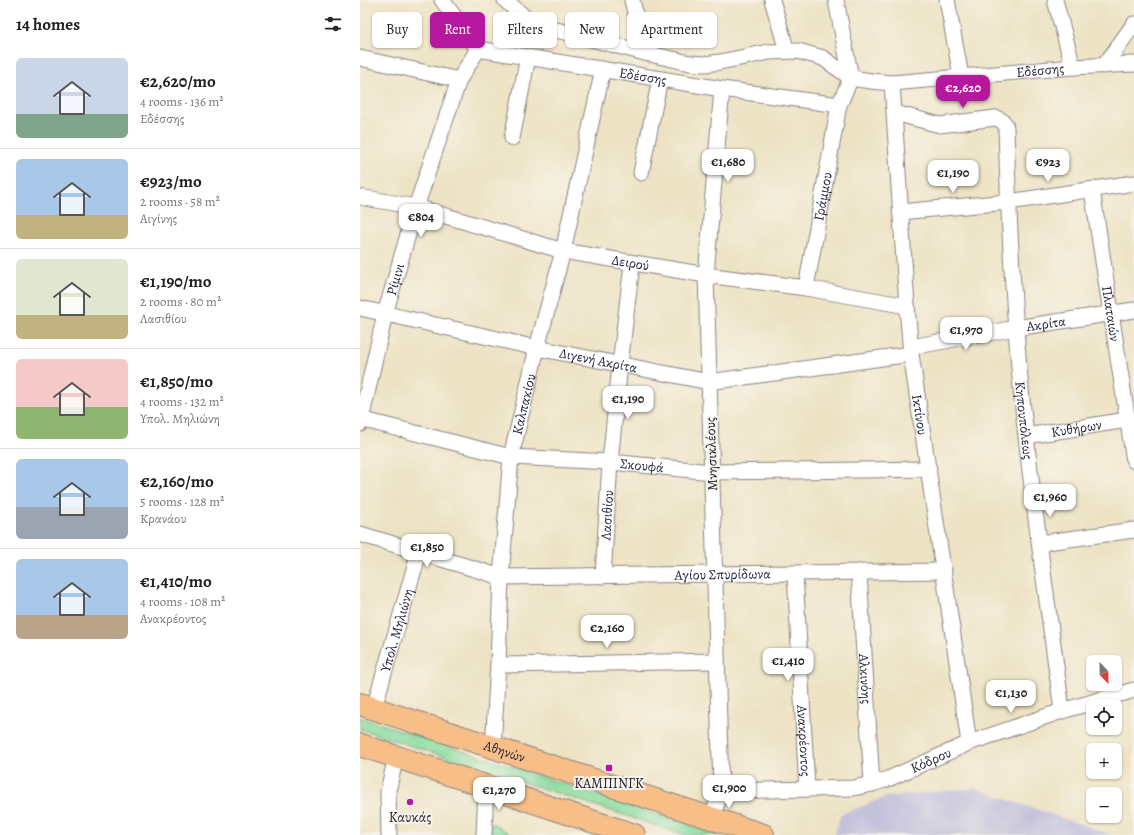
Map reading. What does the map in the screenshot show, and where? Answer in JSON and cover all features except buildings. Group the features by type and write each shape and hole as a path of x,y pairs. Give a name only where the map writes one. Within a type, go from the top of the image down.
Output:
{"highway":[{"name":"Αθηνών","path":"367,706 763,835"},
{"path":"360,745 634,835"}],"street":[{"path":"442,0 478,49"},
{"path":"632,0 645,53"},
{"path":"772,0 787,51"},
{"path":"836,0 851,78 839,105"},
{"path":"947,0 961,76"},
{"path":"1055,0 1073,67"},
{"name":"Εδέσσης","path":"511,3 528,20 545,27 690,63 705,64 769,52 787,51 810,54 823,58 851,78 870,81 892,83 1073,67 1134,64"},
{"path":"1104,66 1134,24"},
{"name":"Εδέσσης","path":"478,49 660,79 839,105"},
{"name":"Ρίμινι","path":"360,421 385,314 416,207 459,80 478,49"},
{"path":"512,138 528,57"},
{"path":"360,58 459,80"},
{"name":"Καλπακίου","path":"493,747 501,577 511,457 537,348 563,251 603,69"},
{"path":"641,173 660,79"},
{"name":"Ικτίνου","path":"892,83 911,351 969,743"},
{"name":"Μνησικλέους","path":"712,818 721,791 706,275 722,88"},
{"name":"Γράμμου","path":"806,288 839,105"},
{"name":"Κηπουπόλεως","path":"895,113 940,125 995,118 1002,120 1005,123 1008,202 1016,328 1026,436 1062,711"},
{"path":"900,212 1008,202 1134,183"},
{"name":"Πλαταιών","path":"1092,190 1110,313 1129,416 1134,461"},
{"name":"Δειρού","path":"360,197 416,207 563,251 632,264 806,288 907,306"},
{"name":"Λασιθίου","path":"603,576 610,462 632,264"},
{"name":"Διγενή Ακρίτα","path":"360,308 537,348 709,382 911,351"},
{"name":"Ακρίτα","path":"911,351 1016,328 1134,310"},
{"name":"Κυθήρων","path":"1026,436 1129,416"},
{"name":"Σκουφά","path":"360,421 511,457 610,462 712,472 929,469"},
{"path":"1040,543 1134,530"},
{"name":"Αγίου Σπυρίδωνα","path":"360,534 501,577 944,571"},
{"name":"Υπολ. Μηλιώνη","path":"367,706 419,552"},
{"name":"Αλκινόης","path":"859,572 872,784"},
{"name":"Ανακρέοντος","path":"795,573 807,788"},
{"path":"498,665 717,660"},
{"name":"Κόδρου","path":"721,791 853,788 872,784 888,779 969,743 1062,711 1134,690"},
{"path":"389,835 388,791 396,757"},
{"path":"484,835 486,787"}],"shaded area":[{"path":"974,788 1112,835 834,835 841,814 886,797"}],"green space":[{"path":"360,717 720,835 685,835 360,729"},
{"path":"491,824 494,824 511,835 491,835"}],"place":[{"name":"ΚΑΜΠΙΝΓΚ","path":"609,768"},
{"name":"Καυκάς","path":"410,802"}]}
